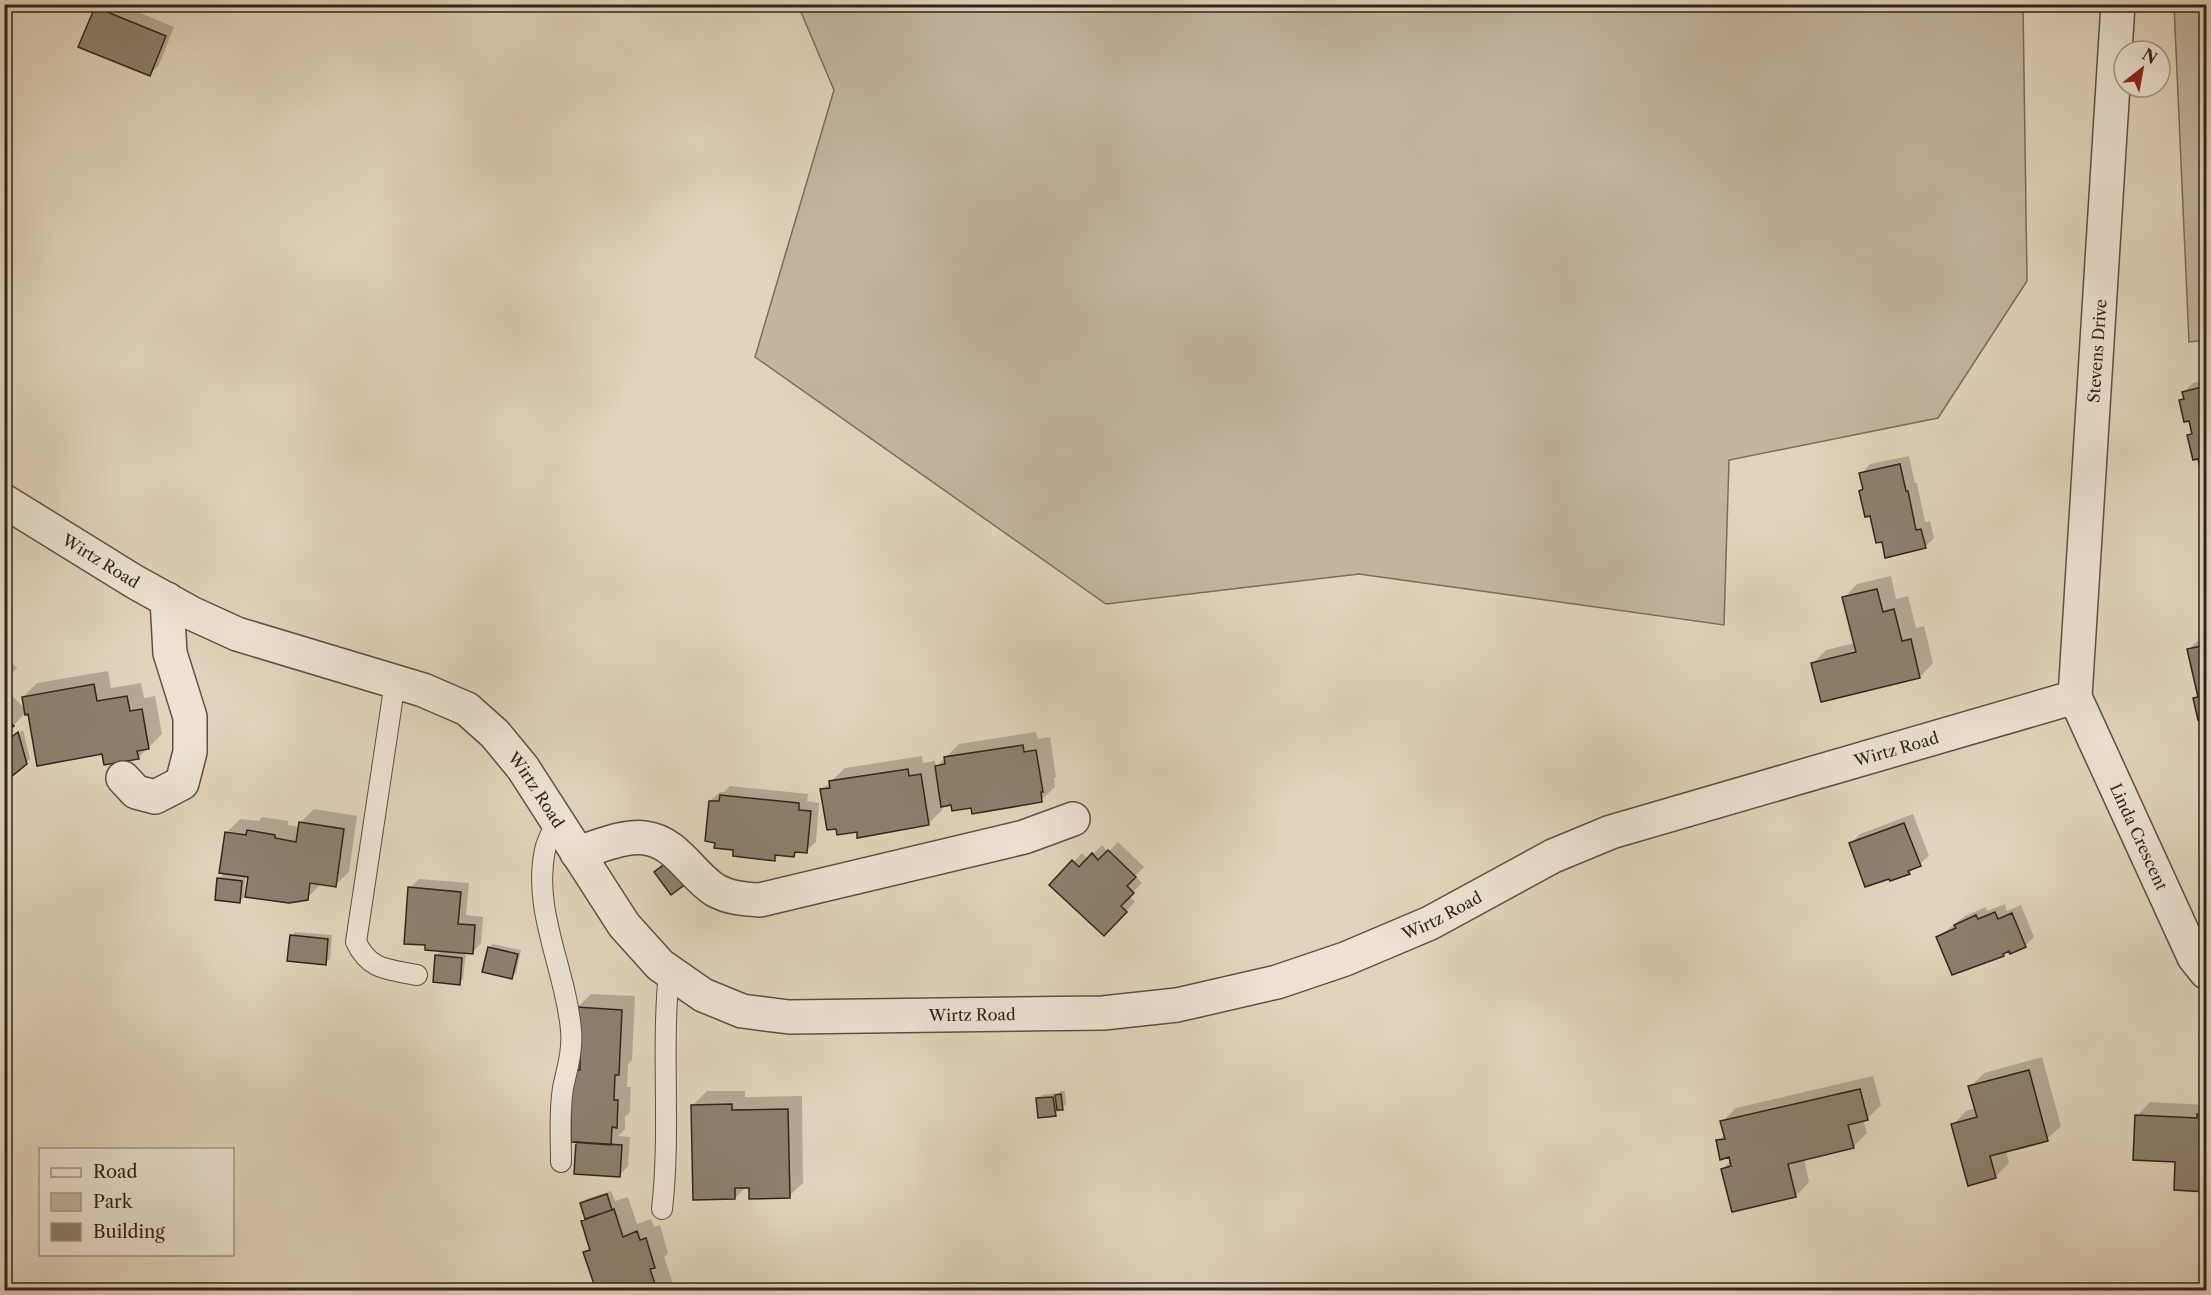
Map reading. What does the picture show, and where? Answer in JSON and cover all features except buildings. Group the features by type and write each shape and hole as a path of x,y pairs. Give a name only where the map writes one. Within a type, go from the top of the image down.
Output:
{"street":[{"name":"Stevens Drive","path":"2075,697 2118,4"},
{"name":"Wirtz Road","path":"4,501 135,582 237,634 423,690 467,709 495,734 523,768 624,925 660,965 703,994 742,1011 789,1017 1103,1013 1177,1005 1277,982 1345,959 1430,923 1553,856 1611,832 2075,697"},
{"path":"123,778 136,792 154,797 182,783 190,752 190,717 170,653 167,599"},
{"name":"Linda Crescent","path":"2075,697 2194,957 2206,972"},
{"path":"578,853 627,839 644,838 659,842 678,853 695,873 716,890 735,898 760,900 1024,837 1073,819"}],"lane":[{"path":"395,682 356,942 363,957 378,967 417,975"},
{"path":"557,821 545,849 542,872 543,901 564,986 571,1031 570,1059 563,1090 561,1161"},
{"path":"662,1209 666,1177 665,1059 669,972"}],"green space":[{"path":"798,5 2023,5 2027,281 1938,418 1729,460 1724,625 1359,574 1106,604 755,357 834,90"},
{"path":"2174,5 2206,5 2206,340 2189,342"}]}
